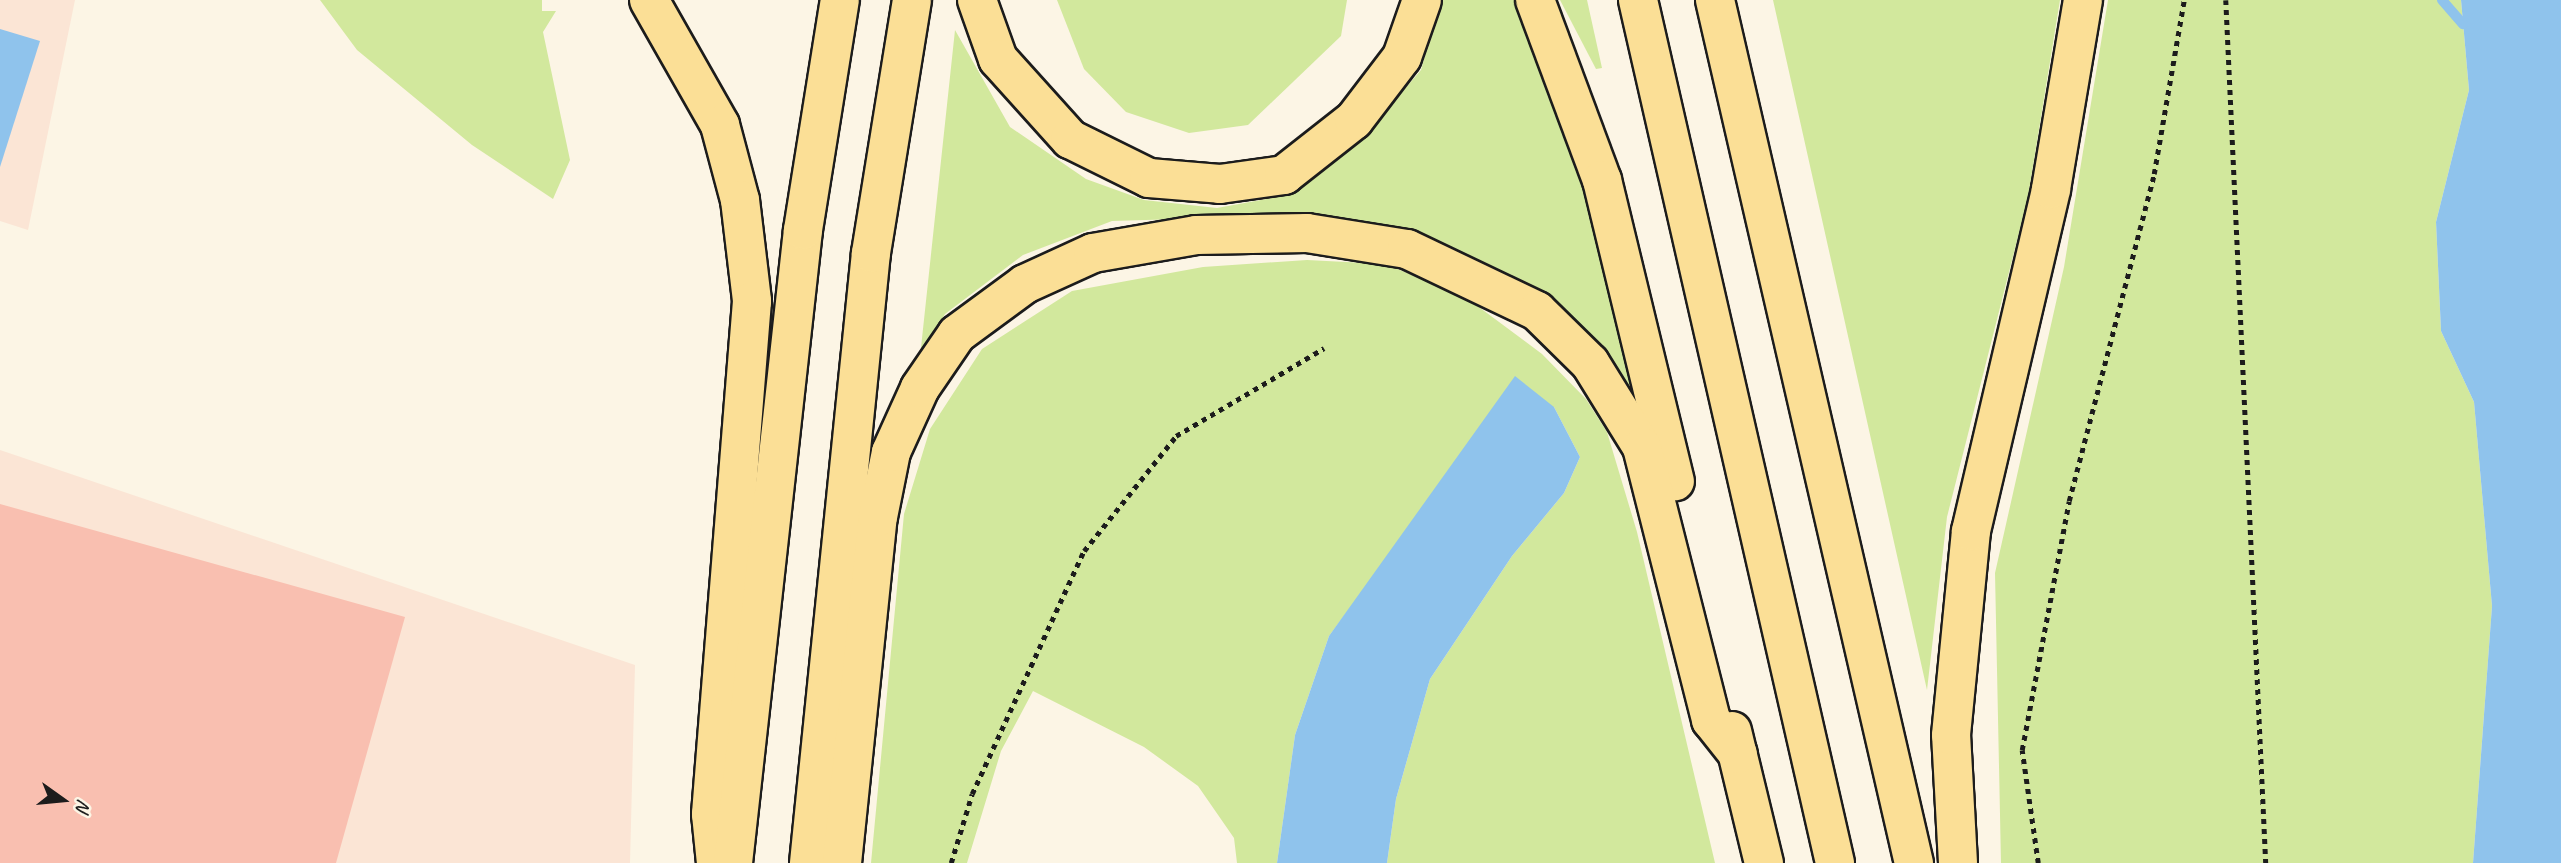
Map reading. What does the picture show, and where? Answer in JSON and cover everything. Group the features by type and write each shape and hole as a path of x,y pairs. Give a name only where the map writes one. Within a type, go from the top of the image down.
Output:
{"highway":[{"path":"649,0 720,125 740,200 752,301 711,814 716,863"},
{"path":"733,863 803,230 840,0"},
{"path":"809,863 872,253 912,0"},
{"path":"977,0 998,59 1070,139 1149,178 1220,184 1284,174 1354,120 1402,57 1422,0"},
{"path":"1535,0 1602,180 1763,863"},
{"path":"1638,0 1835,863"},
{"path":"1715,0 1914,863"},
{"path":"1958,863 1951,735 1971,531 2051,189 2083,0"},
{"path":"842,863 877,517 891,452 920,388 957,334 1025,284 1093,253 1196,235 1307,233 1408,249 1538,312 1590,363 1642,447 1711,720 1738,754"}],"path":[{"path":"2038,863 2022,750 2069,501 2154,174 2184,0"},
{"path":"2226,0 2266,863"},
{"path":"951,863 972,794 1084,551 1176,436 1324,348"}],"shaded area":[{"path":"0,0 75,0 28,230 0,221"},
{"path":"0,450 635,665 630,863 0,863"}],"green space":[{"path":"320,0 542,0 542,11 556,11 543,32 570,160 553,199 472,145 357,50"},
{"path":"1057,0 1347,0 1341,36 1248,125 1189,133 1126,112 1084,69"},
{"path":"1440,0 1518,0 1587,185 1650,423 1615,364 1544,298 1213,218 1112,221 1023,255 945,314 920,357 955,30 1010,127 1086,179 1144,200 1217,208 1283,196 1360,141 1421,70"},
{"path":"1560,0 1587,0 1602,68 1596,69"},
{"path":"1773,0 2060,0 2028,197 1947,517 1927,690"},
{"path":"2108,0 2461,0 2469,90 2436,222 2441,331 2474,402 2492,606 2473,863 2001,863 1995,573 2064,267"},
{"path":"1307,260 1385,264 1464,296 1542,354 1586,399 1607,432 1637,532 1715,863 1387,863 1396,799 1430,679 1512,556 1564,493 1580,457 1554,407 1416,519 1329,636 1295,735 1277,863 1237,863 1234,838 1198,786 1144,747 1033,691 1001,751 967,863 871,863 904,514 930,429 982,349 1072,291 1203,267"}],"water":[{"path":"2461,0 2561,0 2561,863 2473,863 2492,606 2474,402 2441,331 2436,222 2469,90"},
{"path":"0,29 40,41 0,167"},
{"path":"1515,376 1554,407 1580,457 1564,493 1512,556 1430,679 1396,799 1387,863 1277,863 1295,735 1329,636"}],"building":[{"path":"0,504 405,617 336,863 0,863"}],"waterway":[{"path":"2442,0 2463,24"}]}
